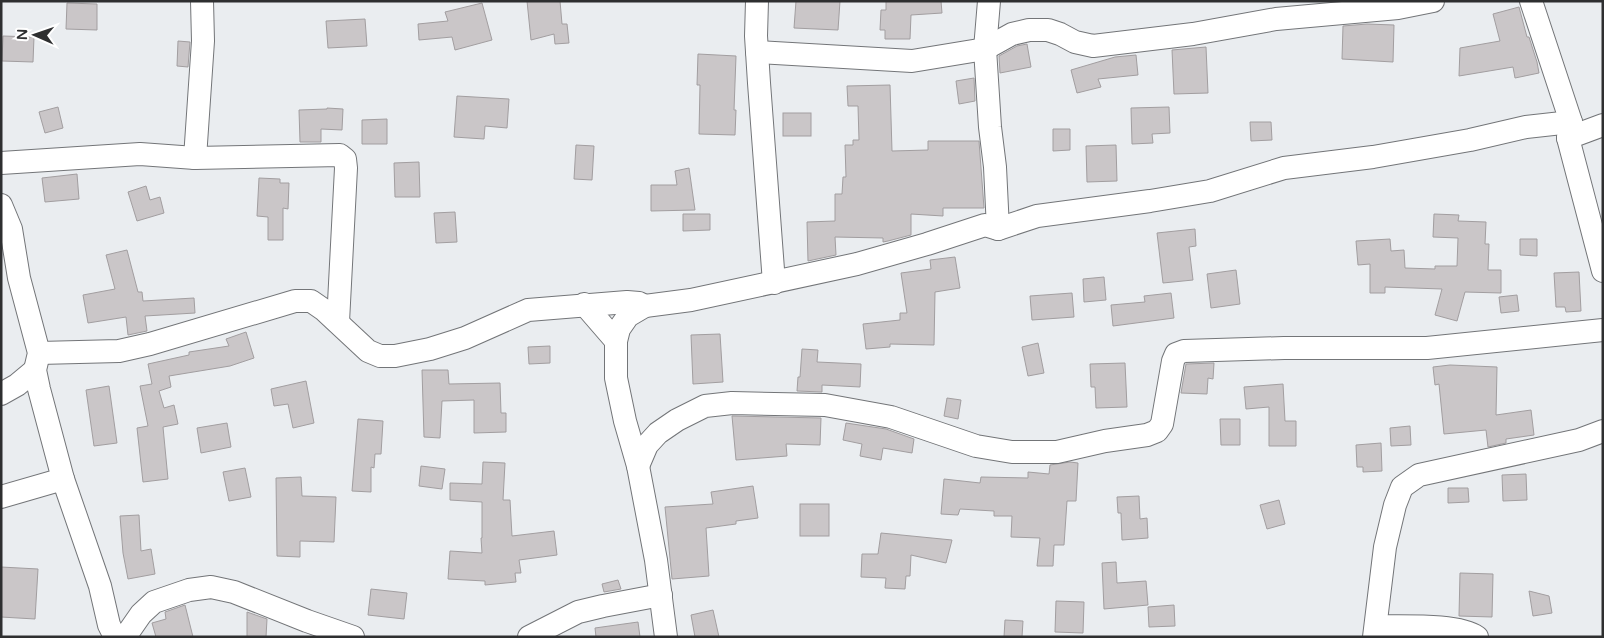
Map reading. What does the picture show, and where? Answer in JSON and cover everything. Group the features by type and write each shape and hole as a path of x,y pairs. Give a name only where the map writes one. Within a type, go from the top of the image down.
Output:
{"street":[{"path":"195,158 203,41 202,1"},
{"path":"757,1 757,52 774,283"},
{"path":"989,1 985,49 998,229"},
{"path":"757,52 912,61 985,49 1012,34 1029,30 1048,30 1075,42 1094,46 1193,34 1276,19 1398,8 1433,1"},
{"path":"1531,1 1570,130 1603,271"},
{"path":"666,637 656,560 638,466 624,421 616,378 616,341 619,329 628,316 644,306 691,300 856,264 985,225 998,229 1037,216 1210,191 1284,168 1373,157 1470,140 1526,127 1570,130 1603,125"},
{"path":"1,163 140,154 195,158 340,155 345,159 346,168 338,322"},
{"path":"1,205 11,229 10,278 37,361 63,479 100,586 109,625 115,637"},
{"path":"1,394 16,385 37,361 119,351 150,344 295,301 311,301 338,322 368,351 380,356 395,356 430,350 465,338 528,310 627,302 639,303 644,306"},
{"path":"584,304 616,341"},
{"path":"638,466 647,445 658,433 677,420 705,406 732,402 825,406 891,417 976,446 1012,452 1057,452 1156,432 1162,424 1173,361 1176,354 1184,351 1284,348 1426,348 1603,330"},
{"path":"1476,637 1464,631 1444,628 1375,632 1386,547 1395,505 1402,487 1419,475 1579,440 1603,431"},
{"path":"1,497 63,479"},
{"path":"125,637 141,614 154,602 189,590 211,587 234,592 353,637"},
{"path":"529,637 578,612 661,595"}],"building":[{"path":"527,1 560,1 562,24 567,24 569,43 555,44 554,34 531,40"},
{"path":"796,1 840,1 838,30 794,28"},
{"path":"886,1 941,1 942,13 911,15 910,39 885,39 885,30 880,30 881,10 886,10"},
{"path":"67,3 97,4 97,30 66,29"},
{"path":"482,3 492,40 455,50 452,37 419,40 418,24 448,21 445,12"},
{"path":"1519,7 1539,73 1515,78 1513,67 1459,76 1460,48 1500,41 1493,14"},
{"path":"365,19 367,46 328,48 326,21"},
{"path":"1367,24 1394,25 1393,62 1342,59 1343,26"},
{"path":"3,36 34,37 33,62 2,61"},
{"path":"178,41 190,42 188,67 177,66"},
{"path":"1027,44 1031,67 1000,73 999,56 1017,46"},
{"path":"1206,47 1208,93 1174,94 1172,50"},
{"path":"698,54 736,56 735,135 699,134 700,85 697,85"},
{"path":"1136,55 1138,75 1098,79 1101,87 1077,93 1071,70 1115,57"},
{"path":"974,78 975,101 959,104 956,81"},
{"path":"890,85 892,151 928,150 928,141 979,141 984,208 943,208 943,216 911,214 911,235 883,242 883,238 835,237 836,255 808,261 807,222 835,221 835,194 842,194 843,177 846,177 845,145 853,145 853,140 859,140 858,106 848,106 847,86"},
{"path":"457,96 509,99 507,128 485,126 484,139 454,137"},
{"path":"58,107 63,128 45,133 39,112"},
{"path":"1169,107 1170,133 1152,134 1153,143 1132,144 1131,108"},
{"path":"343,109 342,130 321,129 321,142 300,142 299,110"},
{"path":"783,113 811,113 811,136 783,136"},
{"path":"387,119 387,144 362,144 362,120"},
{"path":"1250,122 1271,122 1272,140 1251,141"},
{"path":"1053,129 1070,129 1070,150 1053,151"},
{"path":"576,145 594,146 592,180 574,179"},
{"path":"1116,145 1117,181 1087,182 1086,146"},
{"path":"419,162 420,197 395,197 394,163"},
{"path":"689,168 695,210 651,211 651,185 677,185 675,171"},
{"path":"77,174 79,199 45,202 42,178"},
{"path":"259,178 280,179 280,183 289,183 288,209 283,208 283,240 268,240 268,217 257,216"},
{"path":"146,186 150,200 160,197 164,213 137,221 128,192"},
{"path":"455,212 457,242 436,243 434,213"},
{"path":"683,214 710,214 710,230 683,231"},
{"path":"1434,214 1459,215 1458,221 1486,222 1485,244 1489,244 1488,270 1501,270 1501,293 1465,292 1457,321 1435,315 1442,289 1385,287 1385,293 1370,293 1370,264 1358,265 1356,241 1390,239 1391,251 1404,250 1405,268 1435,269 1435,266 1457,266 1458,238 1433,237"},
{"path":"1195,229 1196,246 1189,247 1193,280 1163,283 1157,233"},
{"path":"1520,239 1537,239 1537,256 1520,255"},
{"path":"127,250 138,292 142,292 143,301 194,298 195,313 145,316 147,331 128,335 126,317 88,323 83,295 115,289 106,255"},
{"path":"955,257 960,288 935,292 934,345 890,344 890,347 866,349 863,324 900,320 900,313 907,313 901,273 931,269 930,260"},
{"path":"1236,270 1240,304 1211,308 1207,274"},
{"path":"1579,272 1581,311 1566,312 1565,307 1556,307 1554,273"},
{"path":"1104,277 1106,300 1084,302 1083,279"},
{"path":"1072,293 1074,317 1032,320 1030,296"},
{"path":"1171,293 1174,318 1113,326 1111,305 1145,302 1144,296"},
{"path":"1517,295 1519,311 1501,313 1499,297"},
{"path":"246,332 254,358 230,366 169,376 171,387 159,391 164,408 174,405 178,424 163,427 168,479 143,482 137,428 148,426 140,386 152,384 148,364 189,355 189,352 229,346 226,339"},
{"path":"720,334 723,382 693,384 691,335"},
{"path":"1038,343 1044,373 1028,376 1022,347"},
{"path":"550,346 550,363 529,364 528,347"},
{"path":"802,349 818,350 817,362 861,364 860,387 822,385 822,392 797,391"},
{"path":"1125,363 1127,407 1096,408 1095,387 1091,387 1090,364"},
{"path":"1214,363 1213,379 1208,378 1207,394 1181,393 1186,364"},
{"path":"1450,365 1497,367 1496,415 1531,410 1534,435 1506,439 1506,443 1488,447 1486,430 1444,434 1439,384 1435,385 1433,367"},
{"path":"422,370 448,370 449,384 500,383 501,413 506,413 506,432 474,433 474,400 442,401 440,438 424,437"},
{"path":"306,381 314,423 293,428 288,404 274,406 271,389"},
{"path":"1283,384 1285,421 1296,421 1296,446 1269,446 1269,407 1246,409 1244,387"},
{"path":"109,386 117,443 94,446 86,390"},
{"path":"947,398 961,400 958,419 944,416"},
{"path":"732,416 821,418 820,445 786,444 787,456 736,460"},
{"path":"358,419 383,421 381,454 375,454 374,468 371,467 371,492 352,491"},
{"path":"1220,419 1240,419 1240,445 1221,445"},
{"path":"227,423 231,447 201,453 197,428"},
{"path":"846,423 886,429 914,439 912,453 883,448 881,460 860,456 862,444 843,440"},
{"path":"1410,426 1411,445 1391,446 1390,428"},
{"path":"1381,443 1382,471 1363,472 1363,467 1357,467 1356,445"},
{"path":"483,462 505,463 503,500 510,500 512,536 554,531 557,555 519,560 521,573 515,573 516,582 485,585 485,581 448,579 450,551 482,553 482,502 450,500 450,483 482,484"},
{"path":"1070,462 1078,463 1076,501 1067,501 1064,545 1054,545 1053,566 1037,566 1040,538 1011,537 1012,516 994,516 994,511 960,509 958,515 941,514 944,479 980,483 981,477 1028,478 1028,472 1049,474 1050,465"},
{"path":"421,466 445,469 442,489 419,486"},
{"path":"245,468 251,497 229,501 223,472"},
{"path":"1526,474 1527,500 1503,501 1502,475"},
{"path":"301,477 302,496 336,497 334,542 300,541 300,557 277,556 276,478"},
{"path":"753,486 758,518 736,521 736,524 706,528 709,576 672,579 665,507 713,504 711,492"},
{"path":"1448,488 1468,488 1469,502 1448,503"},
{"path":"1139,496 1140,519 1147,518 1148,538 1122,540 1121,513 1118,513 1117,497"},
{"path":"1279,500 1285,524 1267,529 1260,505"},
{"path":"800,504 829,504 829,536 800,536"},
{"path":"139,515 141,551 151,549 155,574 128,579 123,553 120,516"},
{"path":"881,533 952,540 946,563 911,555 910,576 906,576 905,589 885,588 886,578 861,577 862,554 878,554"},
{"path":"1116,562 1117,583 1146,581 1148,605 1104,609 1102,563"},
{"path":"1,567 38,569 35,619 1,617"},
{"path":"1460,573 1493,574 1492,617 1459,616"},
{"path":"618,580 621,589 604,592 602,584"},
{"path":"371,589 407,593 404,619 368,615"},
{"path":"1529,591 1549,596 1552,613 1533,616"},
{"path":"1056,601 1084,602 1083,633 1055,632"},
{"path":"185,605 193,637 156,637 152,623 166,619 165,612"},
{"path":"1174,605 1175,626 1149,627 1148,607"},
{"path":"713,610 719,637 695,637 691,615"},
{"path":"247,612 267,619 266,637 247,637"},
{"path":"1005,620 1023,621 1022,637 1004,637"},
{"path":"638,622 640,637 596,637 595,628"}]}
